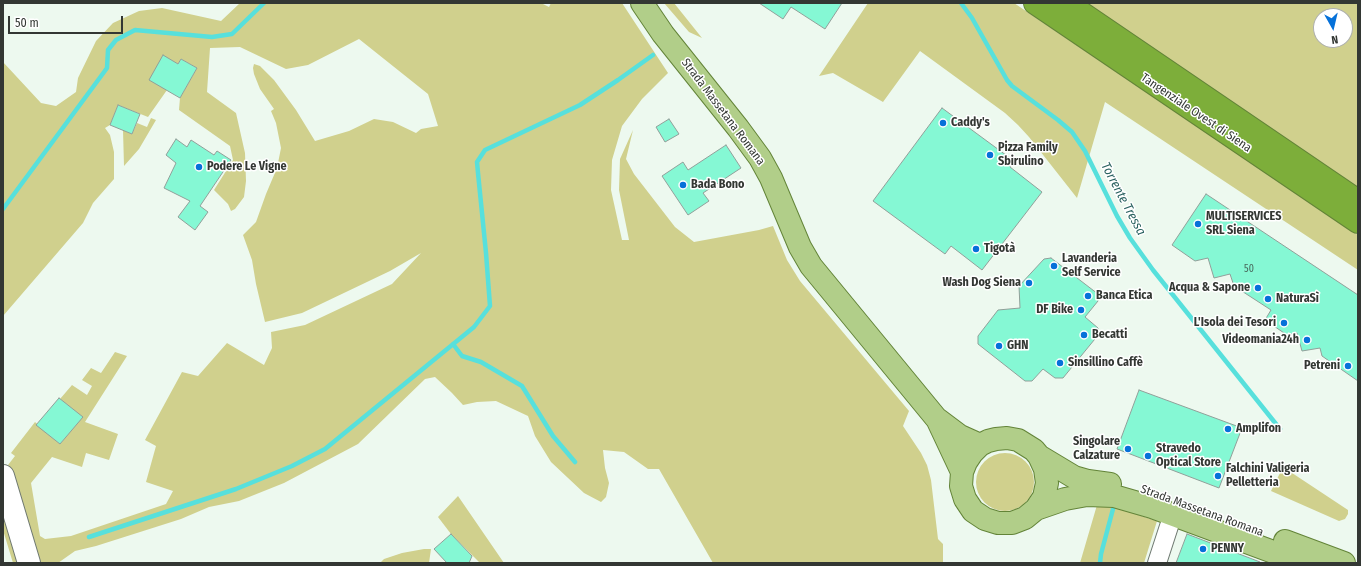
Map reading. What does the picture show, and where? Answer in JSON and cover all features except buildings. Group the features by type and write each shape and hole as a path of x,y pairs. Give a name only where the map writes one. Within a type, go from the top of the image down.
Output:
{"highway":[{"name":"Tangenziale Ovest di Siena","path":"1035,3 1358,222"},
{"name":"Tangenziale Ovest di Siena","path":"1067,3 1358,201"}],"main road":[{"name":"Strada Massetana Romana","path":"642,3 667,39 760,158 772,178 800,246 811,266 936,418 960,436 980,445 996,439 1008,438 1018,440 1028,445 1039,456 1064,472 1079,479 1134,487 1157,493 1344,563"},
{"name":"Strada Massetana Romana","path":"936,418 962,472 962,486 965,499 973,511 985,519 998,523 1012,523 1025,518 1036,509 1044,497 1047,483 1045,469 1039,456"},
{"path":"962,472 972,453 980,445"},
{"name":"Strada Massetana Romana","path":"1036,509 1072,497 1087,494 1101,494 1126,498 1303,563"}],"street":[{"path":"3,476 29,563"},
{"name":"Strada Massetana Romana","path":"1156,563 1173,514"}],"green space":[{"path":"240,3 541,3 549,7 551,3 622,3 668,73 642,99 622,126 612,160 611,190 622,240 629,240 619,190 620,159 633,130 626,159 634,174 675,227 694,242 773,226 787,260 800,281 909,411 903,426 927,465 931,480 938,539 943,544 943,563 713,563 659,469 648,469 624,452 603,450 605,468 609,483 606,497 601,502 584,493 551,462 535,436 528,416 496,401 477,402 463,405 435,377 425,379 358,444 284,483 239,501 209,507 181,519 96,546 75,551 58,563 39,563 8,465 15,456 11,453 35,422 60,444 82,417 60,399 72,385 87,395 92,386 82,380 91,368 101,373 115,352 127,356 85,422 118,434 109,460 86,453 82,467 52,457 31,483 40,536 45,539 71,536 166,504 173,491 146,482 156,446 145,440 182,372 198,376 227,343 264,365 272,348 271,332 305,325 392,284 421,253 390,271 302,313 265,322 252,260 243,235 256,222 277,168 281,148 276,123 271,111 274,109 260,89 254,74 254,64 260,66 274,80 296,110 315,141 349,131 374,119 393,122 416,133 421,129 438,126 428,94 359,39 308,65 286,69 240,47 210,48 207,92 236,113 245,153 246,181 244,197 235,209 231,211 228,204 214,190 233,160 230,146 179,110 180,98 197,68 181,59 178,64 163,56 167,90 148,117 118,105 110,125 105,128 110,135 114,152 114,179 93,203 83,223 3,316 3,62 41,103 56,106 76,92 78,78 96,41 113,23 139,11 162,8 221,21"},
{"path":"664,3 674,3 702,38 689,32"},
{"path":"868,3 1014,3 1358,235 1358,270 1105,102 1077,198 1018,125 1005,113 920,51 883,102 833,73 819,76"},
{"path":"1083,3 1358,3 1358,190"},
{"path":"151,118 156,120 139,149 124,166 123,130 132,134 137,123 147,127"},
{"path":"1005,453 1021,458 1029,466 1034,482 1029,498 1021,506 1005,511 989,506 981,498 976,482 981,466 989,458"},
{"path":"1283,467 1348,510 1348,514 1345,519 1339,521 1271,491"},
{"path":"458,496 504,563 480,563 451,534 438,517"},
{"path":"1097,505 1120,509 1157,521 1144,563 1080,563"},
{"path":"3,510 20,563 13,563 3,530"},
{"path":"431,549 429,563 380,563 384,559 402,553"}],"waterway":[{"path":"3,209 107,68 108,50 116,40 135,30 212,37 232,34 264,3"},
{"name":"Torrente Tressa","path":"961,3 972,18 1007,80 1012,86 1072,132 1085,151 1117,216 1130,238 1153,270 1280,429"},
{"path":"89,537 236,489 292,466 325,449 474,327 490,306 477,162 485,150 580,105 653,55"},
{"path":"453,344 462,356 481,362 522,386 553,436 575,462"},
{"path":"1100,563 1113,509"}],"place":[{"name":"Caddy's","path":"943,123"},
{"name":"Pizza Family Sbirulino","path":"990,155"},
{"name":"Podere Le Vigne","path":"199,167"},
{"name":"Bada Bono","path":"683,185"},
{"name":"MULTISERVICES SRL Siena","path":"1198,224"},
{"name":"Tigotà","path":"976,249"},
{"name":"Lavanderia Self Service","path":"1054,266"},
{"name":"Wash Dog Siena","path":"1029,283"},
{"name":"Acqua & Sapone","path":"1258,288"},
{"name":"Banca Etica","path":"1088,296"},
{"name":"NaturaSì","path":"1268,299"},
{"name":"DF Bike","path":"1081,310"},
{"name":"L'Isola dei Tesori","path":"1284,323"},
{"name":"Becatti","path":"1084,335"},
{"name":"Videomania24h","path":"1307,340"},
{"name":"GHN","path":"999,346"},
{"name":"Sinsillino Caffè","path":"1060,363"},
{"name":"Petreni","path":"1348,366"},
{"name":"Amplifon","path":"1228,429"},
{"name":"Singolare Calzature","path":"1128,449"},
{"name":"Stravedo Optical Store","path":"1148,456"},
{"name":"Falchini Valigeria Pelletteria","path":"1218,476"},
{"name":"PENNY","path":"1203,549"}]}
